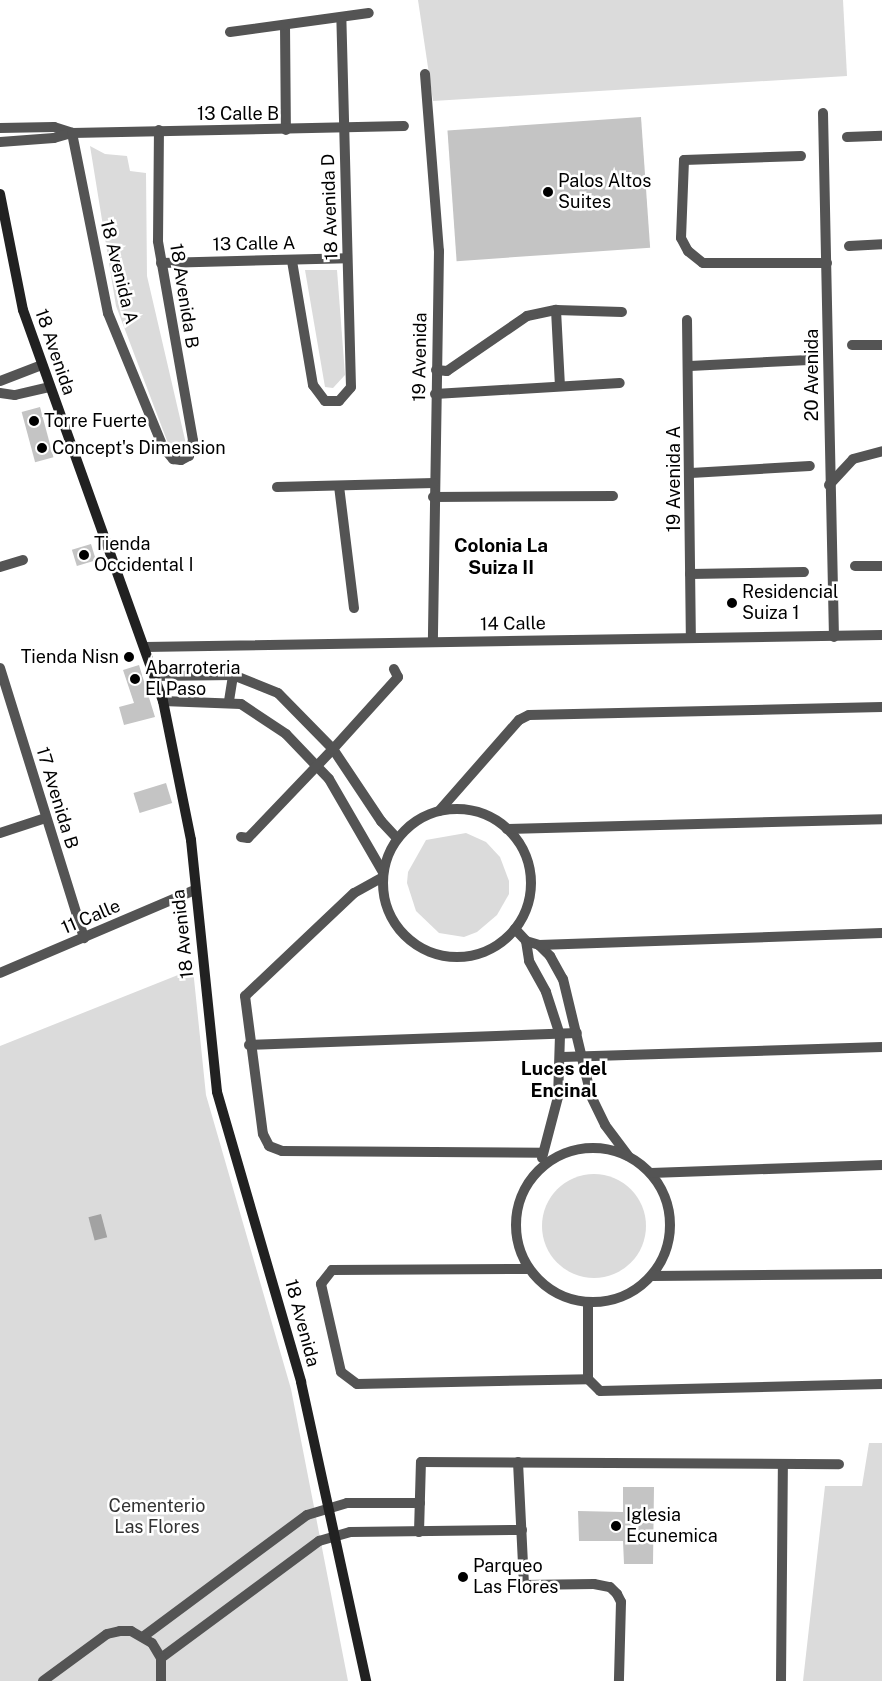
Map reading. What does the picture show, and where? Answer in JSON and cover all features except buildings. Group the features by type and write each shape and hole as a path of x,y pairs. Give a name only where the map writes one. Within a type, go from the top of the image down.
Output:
{"street":[{"path":"230,32 369,13"},
{"name":"18 Avenida D","path":"292,261 317,395 325,401 347,396 352,387 347,258 342,17"},
{"path":"285,25 286,130"},
{"name":"19 Avenida","path":"425,74 439,251 433,497 433,641"},
{"name":"20 Avenida","path":"823,113 827,263 829,485 834,637"},
{"name":"13 Calle B","path":"0,142 54,138 72,133 159,130 286,130 404,126"},
{"name":"13 Calle B","path":"0,128 54,127 72,133"},
{"name":"18 Avenida B","path":"159,130 161,263 193,440 188,456 181,460"},
{"name":"18 Avenida A","path":"72,133 108,313 163,447 173,459 181,460"},
{"path":"848,137 882,136"},
{"path":"801,156 684,160 681,238 688,251 703,263 827,263"},
{"name":"18 Avenida","path":"0,194 23,310 163,701 189,832 217,1092 229,1141 273,1276 366,1681"},
{"path":"849,246 882,244"},
{"name":"13 Calle A","path":"161,263 292,261 347,258"},
{"path":"556,310 560,386"},
{"path":"436,370 447,371 527,316 556,310 622,312"},
{"name":"19 Avenida A","path":"687,320 690,366 690,638"},
{"path":"852,345 882,344"},
{"path":"690,366 809,360"},
{"path":"0,381 42,365"},
{"path":"435,394 620,383"},
{"path":"0,393 15,395 50,388"},
{"path":"829,485 853,459 882,451"},
{"path":"691,474 810,466"},
{"path":"277,487 434,483"},
{"path":"339,486 354,608"},
{"path":"433,497 614,496"},
{"path":"0,566 23,560"},
{"path":"855,566 882,566"},
{"path":"690,574 804,572"},
{"name":"14 Calle","path":"145,647 882,635"},
{"name":"17 Avenida B","path":"0,668 4,694 84,938"},
{"path":"241,837 248,838 317,763 333,749 398,677 394,669"},
{"path":"229,701 233,675"},
{"path":"155,676 233,675 278,693 333,749 381,821 397,838"},
{"path":"163,701 229,701 250,708 317,763 383,874"},
{"path":"439,811 519,720 530,715 882,707"},
{"path":"463,809 487,815 507,829 523,851 531,877 524,913 515,929 497,944 476,954 452,956 429,952 409,940 393,922 384,900 383,874 397,838 418,820 439,811 463,809"},
{"path":"0,833 46,818"},
{"path":"507,829 882,819"},
{"path":"383,874 354,893 246,996 249,1045 262,1134 268,1146 282,1152 543,1153"},
{"name":"11 Calle","path":"0,973 195,890"},
{"path":"515,929 526,941 540,945 882,933"},
{"path":"526,941 529,961 546,992 560,1035 562,1057 554,1120 539,1170"},
{"path":"540,945 563,979 578,1034 591,1096 606,1125 628,1156"},
{"path":"249,1045 578,1034"},
{"path":"562,1057 882,1047"},
{"path":"581,1148 606,1148 628,1156 651,1173 666,1196 671,1224 666,1252 652,1276 633,1291 612,1300 588,1302 565,1297 545,1286 529,1269 519,1250 516,1221 525,1186 539,1170 558,1156 581,1148"},
{"path":"651,1173 882,1165"},
{"path":"529,1269 332,1270 321,1284 341,1372 357,1384 588,1380 600,1391 882,1384"},
{"path":"652,1276 882,1274"},
{"path":"588,1302 588,1380"},
{"path":"419,1532 421,1462 839,1464"},
{"path":"518,1462 524,1585 603,1585 617,1594 621,1602 619,1681"},
{"path":"781,1681 783,1464"},
{"path":"144,1636 307,1515 347,1503 420,1503"},
{"path":"161,1658 306,1549 334,1537 350,1532 522,1530"},
{"path":"43,1681 106,1634 131,1631 144,1636 161,1658 161,1681"}],"green space":[{"path":"418,0 843,0 847,76 433,101"},
{"path":"90,146 105,154 127,156 130,171 146,173 147,276 186,444 169,446 116,306"},
{"path":"305,270 337,270 345,375 333,388 325,387"},
{"path":"466,833 486,842 500,857 509,881 509,894 497,915 477,932 464,937 439,933 416,911 407,883 408,872 426,840"},
{"name":"Cementerio Las Flores","path":"193,969 206,1095 291,1389 348,1681 0,1681 0,1046"},
{"path":"594,1174 614,1178 631,1189 642,1206 646,1226 642,1246 631,1263 614,1274 594,1278 574,1274 557,1263 546,1246 542,1226 546,1206 557,1189 574,1178"},
{"path":"869,1443 882,1443 882,1681 803,1681 825,1486 862,1486"}],"shaded area":[{"path":"101,1214 107,1237 95,1241 88,1217"}],"place":[{"name":"Palos Altos Suites","path":"548,192"},
{"name":"Torre Fuerte","path":"34,421"},
{"name":"Concept's Dimension","path":"42,448"},
{"name":"Tienda Occidental I","path":"84,555"},
{"name":"Residencial Suiza 1","path":"732,603"},
{"name":"Tienda Nisn","path":"129,657"},
{"name":"Abarroteria El Paso","path":"135,679"},
{"name":"Iglesia Ecunemica","path":"616,1526"},
{"name":"Parqueo Las Flores","path":"463,1577"}],"district":[{"name":"Colonia La Suiza II","path":"501,557"},
{"name":"Luces del Encinal","path":"564,1080"}]}
